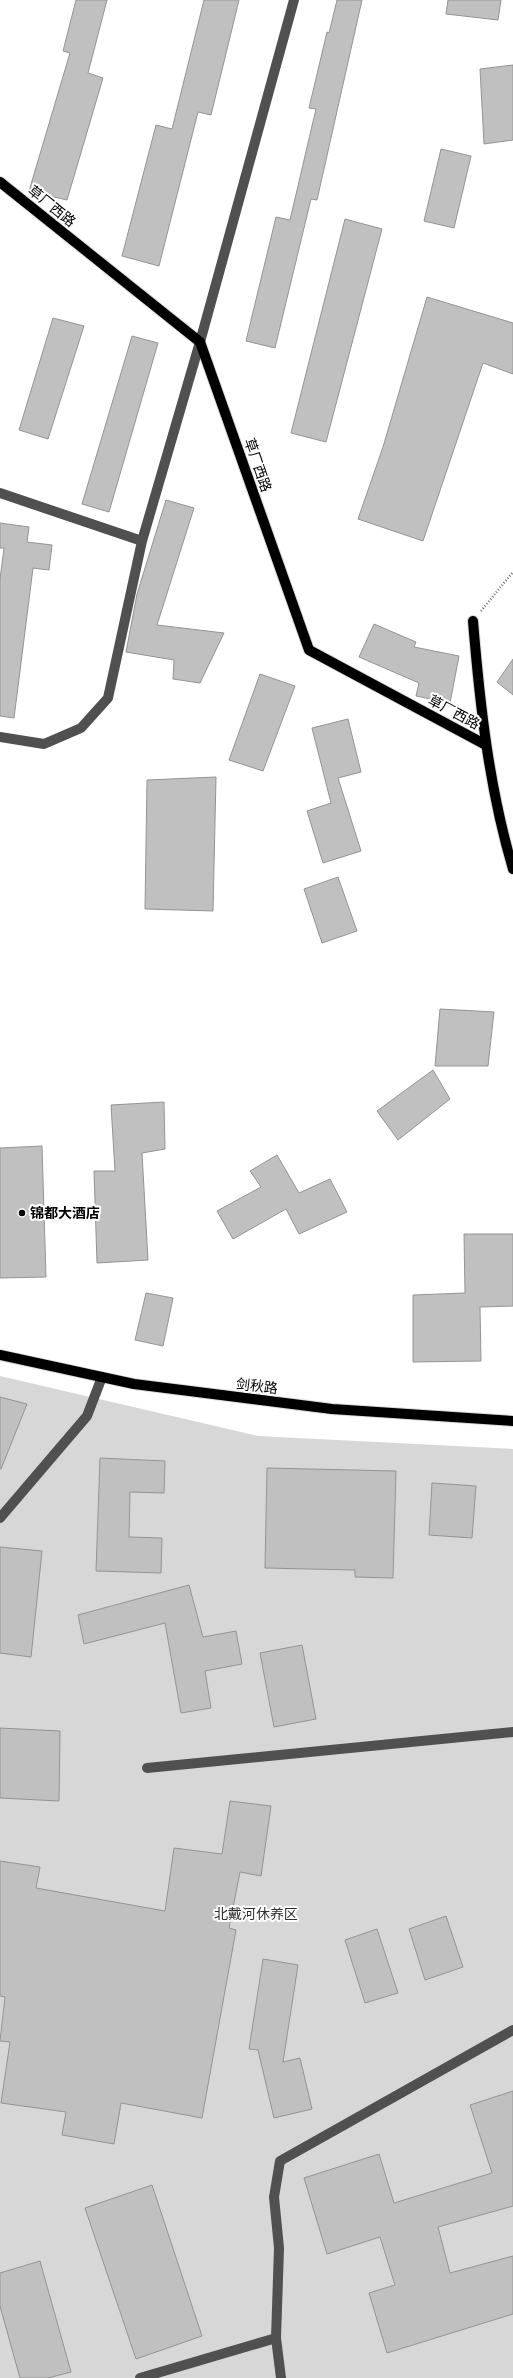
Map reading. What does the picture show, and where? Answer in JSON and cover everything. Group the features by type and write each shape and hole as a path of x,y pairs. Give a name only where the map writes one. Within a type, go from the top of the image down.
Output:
{"main road":[{"name":"草厂西路","path":"0,182 200,342 309,650 486,744"},
{"name":"草厂西路","path":"473,621 481,716 500,826 513,870"},
{"name":"剑秋路","path":"0,1355 134,1384 332,1409 513,1421"}],"street":[{"path":"0,737 44,744 81,728 108,698 142,541 200,342 294,0"},
{"path":"0,493 142,541"},
{"path":"0,1518 87,1416 102,1377"},
{"path":"147,1768 513,1732"},
{"path":"281,2378 276,2338 279,2248 274,2198 280,2161 513,2030"},
{"path":"140,2378 276,2338"}],"path":[{"path":"473,621 513,572"}],"green space":[{"name":"北戴河休养区","path":"0,1376 258,1436 513,1449 513,2378 0,2378"}],"building":[{"path":"76,0 107,0 88,73 103,78 67,200 29,191 70,53 63,51"},
{"path":"204,0 239,0 211,115 198,112 159,266 122,256 156,125 172,129"},
{"path":"337,0 362,0 317,200 311,199 275,348 246,341 276,217 290,220 316,109 309,108 327,32 329,33"},
{"path":"448,0 501,0 498,20 446,14"},
{"path":"513,65 513,140 484,144 480,69"},
{"path":"441,149 471,156 454,228 424,221"},
{"path":"345,219 382,229 326,442 291,433"},
{"path":"427,297 513,323 513,374 483,363 423,541 358,519 383,447"},
{"path":"53,318 84,326 48,439 19,430"},
{"path":"132,336 158,343 109,512 82,504"},
{"path":"166,500 194,508 157,625 224,633 200,683 173,679 174,660 126,652 137,594"},
{"path":"0,523 29,527 27,542 52,545 49,570 33,568 14,718 0,716 0,579 4,548 0,548"},
{"path":"374,624 416,642 414,647 459,656 450,703 416,696 419,683 359,657"},
{"path":"513,659 513,695 497,682"},
{"path":"260,674 295,686 263,771 229,760"},
{"path":"348,719 361,772 338,778 361,851 323,863 307,811 331,803 312,728"},
{"path":"216,777 213,911 145,909 147,780"},
{"path":"338,877 357,931 322,943 304,889"},
{"path":"440,1009 494,1012 488,1066 435,1066"},
{"path":"433,1070 450,1099 398,1140 377,1111"},
{"path":"164,1102 165,1149 142,1153 148,1260 97,1263 94,1171 115,1171 111,1105"},
{"name":"锦都大酒店","path":"42,1146 46,1277 0,1278 0,1148"},
{"path":"277,1155 299,1193 330,1179 347,1212 299,1234 286,1209 233,1239 217,1211 261,1187 250,1171"},
{"path":"464,1234 513,1234 513,1306 480,1307 481,1361 413,1362 413,1295 465,1293"},
{"path":"146,1293 173,1298 163,1346 135,1340"},
{"path":"0,1397 27,1404 1,1469 0,1469"},
{"path":"100,1458 165,1461 164,1493 130,1492 129,1537 162,1538 161,1573 96,1571"},
{"path":"267,1468 396,1471 393,1578 355,1577 355,1570 265,1568"},
{"path":"432,1483 476,1486 472,1538 429,1535"},
{"path":"0,1547 42,1551 31,1657 0,1653"},
{"path":"189,1585 203,1637 236,1631 242,1664 205,1671 211,1708 181,1713 165,1623 84,1644 78,1615"},
{"path":"302,1645 316,1719 274,1727 260,1653"},
{"path":"0,1728 60,1731 59,1801 0,1798"},
{"path":"230,1801 271,1806 261,1876 240,1872 229,1928 236,1930 202,2118 121,2103 114,2144 62,2135 66,2112 1,2103 10,2042 0,2041 5,1997 0,1996 0,1861 40,1867 36,1888 165,1911 174,1848 222,1854"},
{"path":"446,1916 463,1967 425,1980 409,1929"},
{"path":"377,1929 398,1993 365,2003 345,1940"},
{"path":"263,1959 298,1965 283,2062 300,2058 312,2109 274,2118 258,2050 249,2049"},
{"path":"513,2091 513,2206 438,2227 450,2273 513,2256 513,2314 387,2353 369,2293 395,2285 380,2237 327,2254 304,2178 379,2154 394,2203 492,2173 470,2105"},
{"path":"152,2185 202,2336 136,2359 85,2208"},
{"path":"40,2261 71,2372 48,2378 20,2378 0,2306 0,2273"}],"place":[{"name":"锦都大酒店","path":"22,1213"}]}
